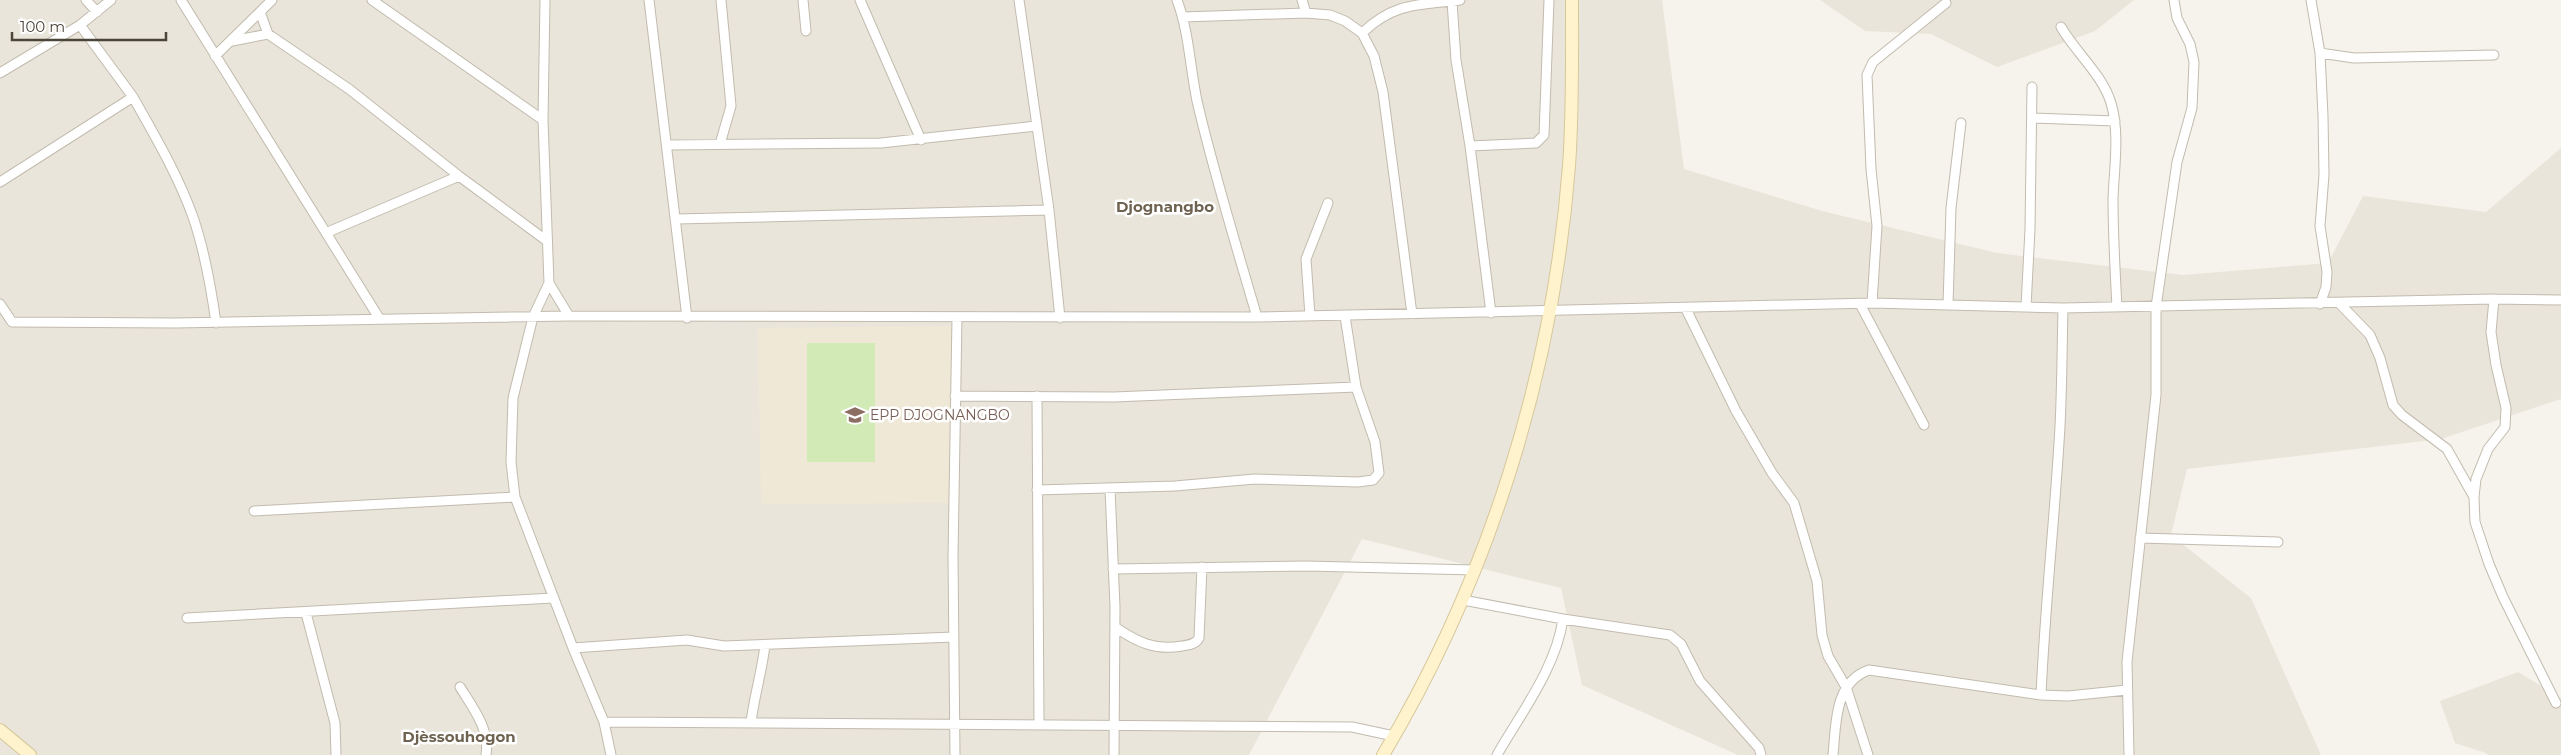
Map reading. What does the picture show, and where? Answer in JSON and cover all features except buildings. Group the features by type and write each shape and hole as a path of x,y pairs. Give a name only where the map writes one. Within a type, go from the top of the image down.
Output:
{"main road":[{"path":"1383,755 1462,600 1475,570 1506,484 1522,431 1549,312 1568,167 1572,0"},
{"path":"0,730 30,755"}],"street":[{"path":"86,0 97,12"},
{"path":"0,73 80,26 111,0"},
{"path":"181,0 328,232 379,318"},
{"path":"216,56 272,0"},
{"path":"372,0 543,120"},
{"path":"650,0 653,45 668,145 687,318"},
{"path":"720,144 731,106 721,0"},
{"path":"803,0 806,31"},
{"path":"860,0 921,140"},
{"path":"1019,0 1049,210 1060,318"},
{"path":"1177,0 1183,16 1197,98 1212,165 1257,317"},
{"path":"1302,0 1306,13"},
{"path":"1362,33 1384,15 1403,7 1421,3 1456,0 1456,60 1470,146 1491,312"},
{"path":"1470,146 1536,144 1544,135 1549,0"},
{"path":"2129,755 2127,690 2129,644 2156,395 2156,308 2177,162 2192,108 2194,62 2190,44 2177,18 2174,0"},
{"path":"2310,0 2320,53 2324,176 2320,226 2327,272 2326,288 2320,304"},
{"path":"544,1 543,120 549,283 533,317 513,398 510,462 515,496 572,648 604,722 611,755"},
{"path":"1872,303 1877,226 1871,169 1868,75 1874,62 1946,3"},
{"path":"260,12 268,34 342,84 459,176 547,241"},
{"path":"1183,16 1306,13 1330,15 1345,21 1362,33 1374,56 1383,92 1412,314"},
{"path":"80,26 133,97 176,175 193,217 207,264 216,323"},
{"path":"2061,26 2073,47 2101,81 2111,102 2115,121 2114,201 2117,307"},
{"path":"232,41 268,34"},
{"path":"2320,53 2354,58 2494,55"},
{"path":"2026,307 2029,273 2033,118 2032,86"},
{"path":"0,182 133,97"},
{"path":"2033,118 2115,121"},
{"path":"1948,305 1951,208 1961,123"},
{"path":"668,145 921,140 1036,126"},
{"path":"328,232 459,176"},
{"path":"1310,316 1306,259 1328,203"},
{"path":"676,219 1049,210"},
{"path":"549,283 569,316"},
{"path":"0,322 216,323 379,318 569,316 687,318 1257,317 1549,312 1872,303 2063,308 2156,308 2494,299 2561,300"},
{"path":"2494,299 2491,332 2506,408 2505,427 2486,453 2476,479 2474,497 2475,522 2489,564 2556,703"},
{"path":"2339,303 2370,335 2380,358 2394,405 2402,415 2447,449 2474,497"},
{"path":"0,304 12,322"},
{"path":"1860,304 1924,424"},
{"path":"1686,308 1736,411 1772,473 1794,503 1817,581 1822,635 1828,656 1846,687 1868,755"},
{"path":"2041,695 2046,592 2060,424 2063,308"},
{"path":"1037,490 1175,486 1231,479 1358,482 1373,480 1379,473 1378,456 1356,387 1345,316"},
{"path":"956,755 954,636 957,318"},
{"path":"955,396 1114,397 1356,387"},
{"path":"1037,396 1039,724"},
{"path":"1110,488 1115,627 1114,755"},
{"path":"254,511 515,496"},
{"path":"2140,538 2278,542"},
{"path":"1113,568 1306,566 1475,570"},
{"path":"1115,627 1132,638 1154,648 1181,647 1198,640 1202,567"},
{"path":"187,618 306,613 553,598"},
{"path":"1462,600 1563,619 1659,632 1674,637 1681,644 1700,681 1759,748 1761,755"},
{"path":"306,613 335,723 336,755"},
{"path":"1497,755 1550,664 1560,636 1563,619"},
{"path":"572,648 687,640 724,646 954,636"},
{"path":"751,723 755,689 762,674 765,645"},
{"path":"1833,755 1835,720 1846,687 1860,674 1869,670 2041,695 2068,696 2127,690"},
{"path":"460,687 484,728 487,742 486,755"},
{"path":"604,722 1352,727 1394,736"}],"shaded area":[{"path":"0,0 1662,0 1684,169 1822,211 1997,253 2183,275 2328,263 2363,196 2486,212 2561,148 2561,399 2441,439 2187,469 2171,535 2251,598 2321,755 1738,755 1582,685 1561,588 1362,539 1249,755 0,755"},
{"path":"1820,0 2134,0 2095,31 1997,67 1931,34 1865,31"},
{"name":"EPP DJOGNANGBO","path":"952,326 949,503 761,504 758,328"},
{"path":"2518,672 2561,698 2561,755 2488,755 2455,743 2440,701"}],"green space":[{"path":"807,343 875,343 875,462 807,462"}],"place":[{"name":"EPP DJOGNANGBO","path":"855,415"}],"district":[{"name":"Djognangbo","path":"1165,207"},
{"name":"Djèssouhogon","path":"459,737"}]}
